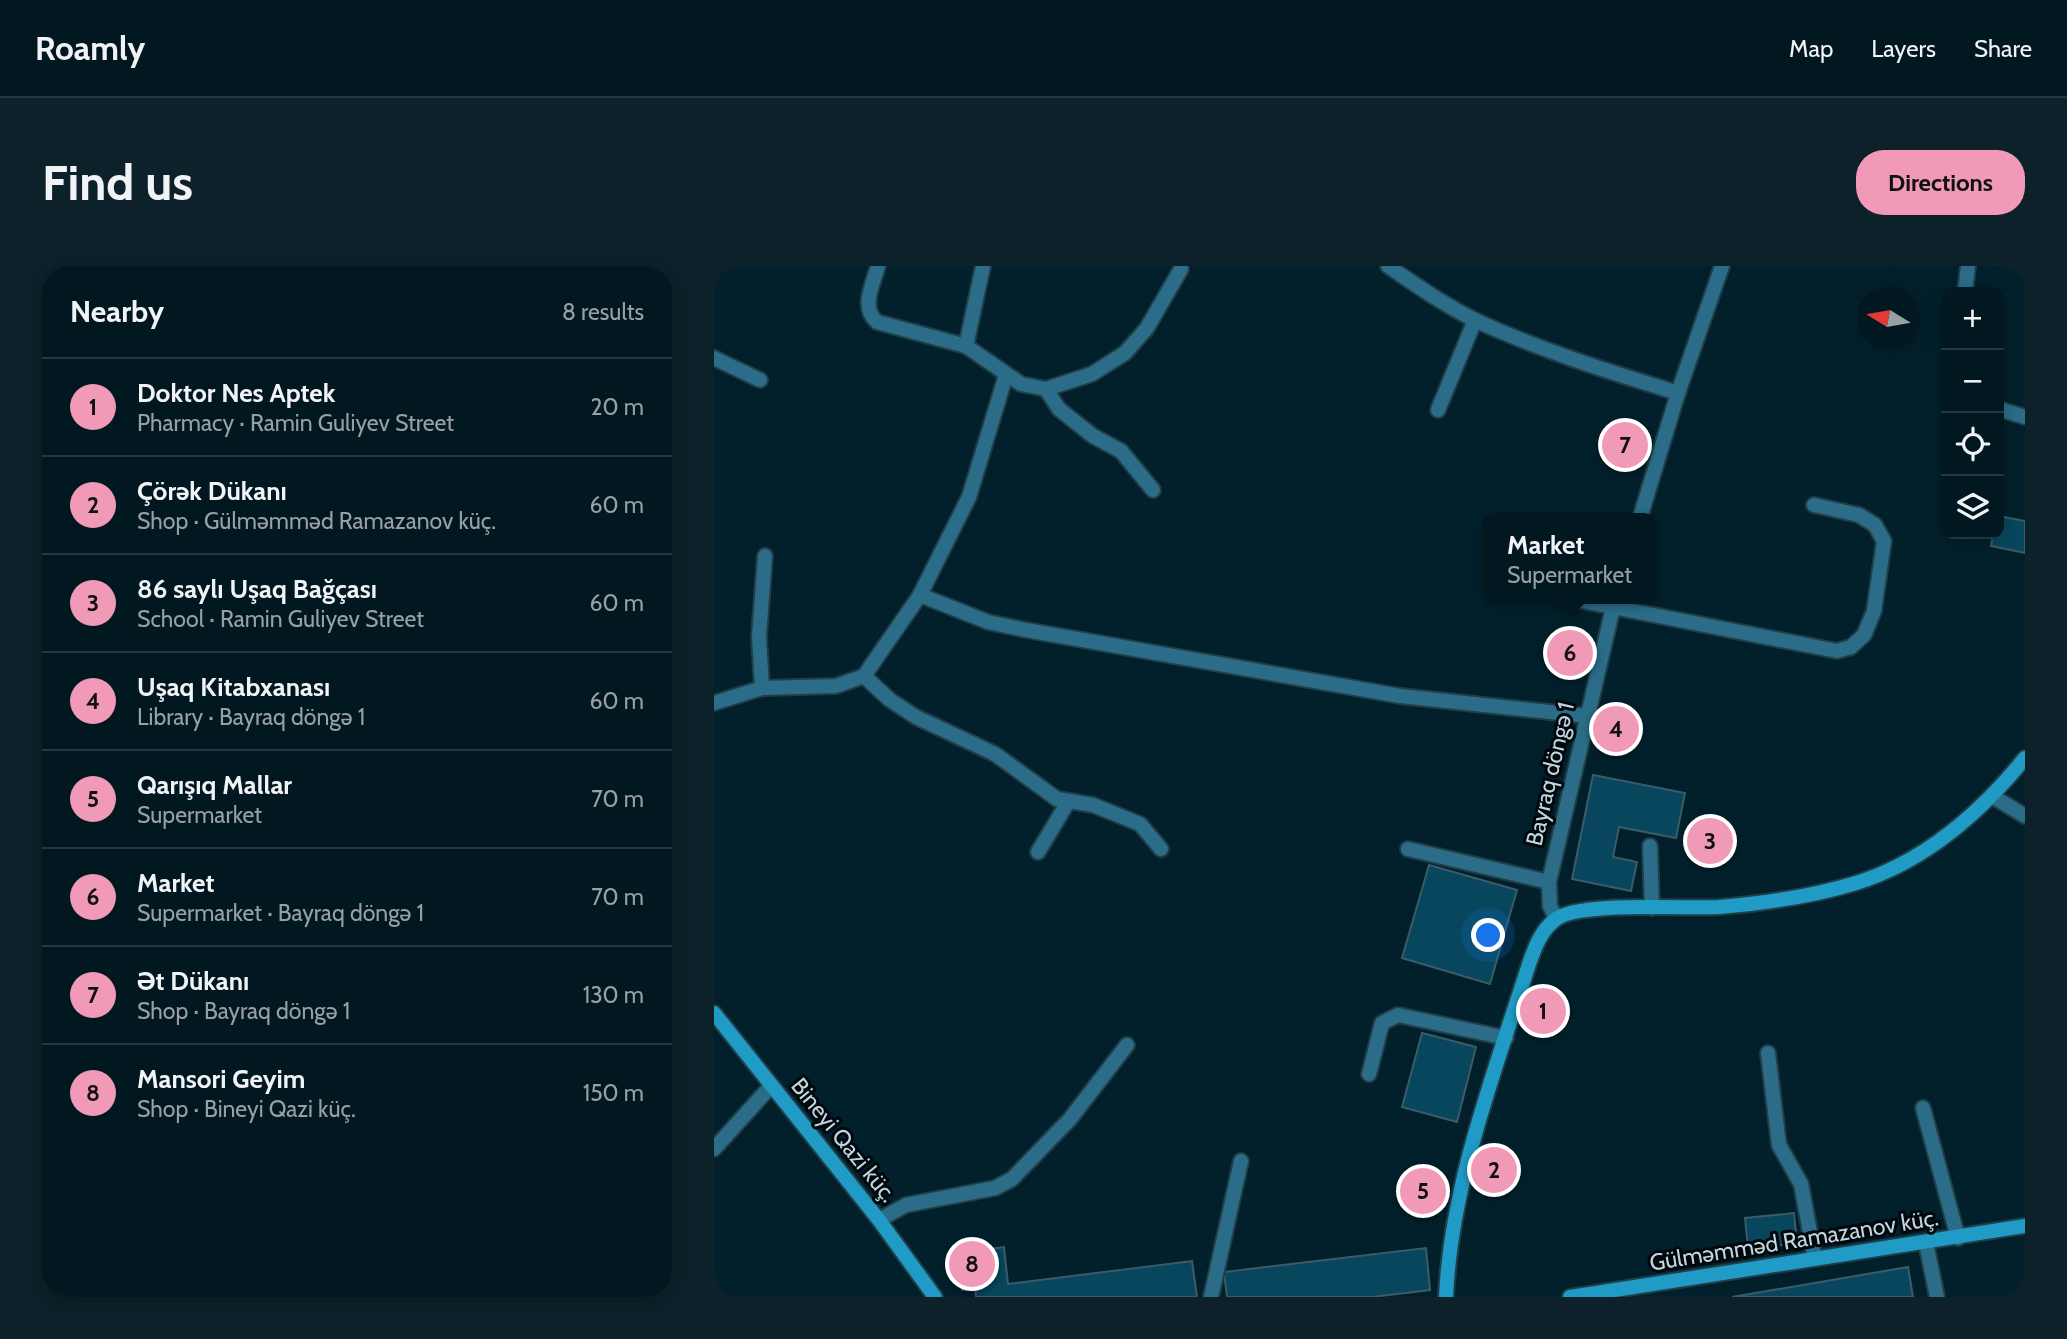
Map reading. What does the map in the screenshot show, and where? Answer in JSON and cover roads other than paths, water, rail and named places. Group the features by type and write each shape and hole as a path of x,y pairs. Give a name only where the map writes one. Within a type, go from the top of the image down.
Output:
{"street":[{"path":"878,266 867,306 869,315 877,322 966,346 1021,384 1046,389 1063,386 1092,374 1125,354 1147,328 1181,269"},
{"path":"966,346 983,266"},
{"path":"1388,266 1431,296 1475,320 1606,371 1678,393"},
{"path":"1642,513 1678,393 1722,266"},
{"path":"1966,287 1968,266"},
{"path":"1438,410 1475,320"},
{"path":"714,358 760,380"},
{"path":"714,703 762,688 836,685 864,676 920,595 969,497 1006,375"},
{"path":"1046,389 1059,409 1093,436 1121,451 1153,490"},
{"path":"2004,411 2025,417"},
{"path":"1623,604 1837,651 1851,648 1864,635 1874,611 1884,541 1875,525 1859,515 1814,505"},
{"path":"762,688 759,637 765,556"},
{"path":"920,595 988,622 1053,635 1400,696 1587,716"},
{"name":"Bayraq döngə 1","path":"1556,918 1550,906 1549,882 1614,604"},
{"path":"864,676 890,700 916,717 995,754 1043,790 1068,802 1093,805 1119,813 1140,824 1161,849"},
{"path":"1447,1297 1452,1242 1468,1167 1535,945 1556,918 1586,910 1719,907 1803,898 1858,883 1904,864 1937,842 1992,796 2025,758"},
{"path":"1992,796 2025,816"},
{"path":"1038,852 1068,802"},
{"path":"1650,846 1652,908"},
{"path":"1408,849 1549,882"},
{"name":"Bineyi Qazi küç.","path":"714,1013 879,1220 935,1297"},
{"path":"1369,1074 1382,1023 1398,1015 1506,1038"},
{"path":"879,1220 906,1205 995,1188 1012,1179 1070,1119 1127,1045"},
{"path":"1768,1053 1779,1145 1801,1184 1815,1259"},
{"path":"714,1149 771,1086"},
{"path":"1923,1108 1958,1238"},
{"path":"1211,1297 1241,1161"},
{"name":"Gülməmməd Ramazanov küç.","path":"1570,1297 1620,1293 2025,1226"},
{"path":"1926,1243 1937,1297"}],"place":[{"name":"Ət Dükanı","path":"1625,445"},
{"name":"Market","path":"1570,653"},
{"name":"Uşaq Kitabxanası","path":"1616,729"},
{"name":"86 saylı Uşaq Bağçası","path":"1710,841"},
{"name":"Doktor Nes Aptek","path":"1543,1011"},
{"name":"Çörək Dükanı","path":"1494,1170"},
{"name":"Qarışıq Mallar","path":"1423,1191"},
{"name":"Mansori Geyim","path":"972,1264"}]}
